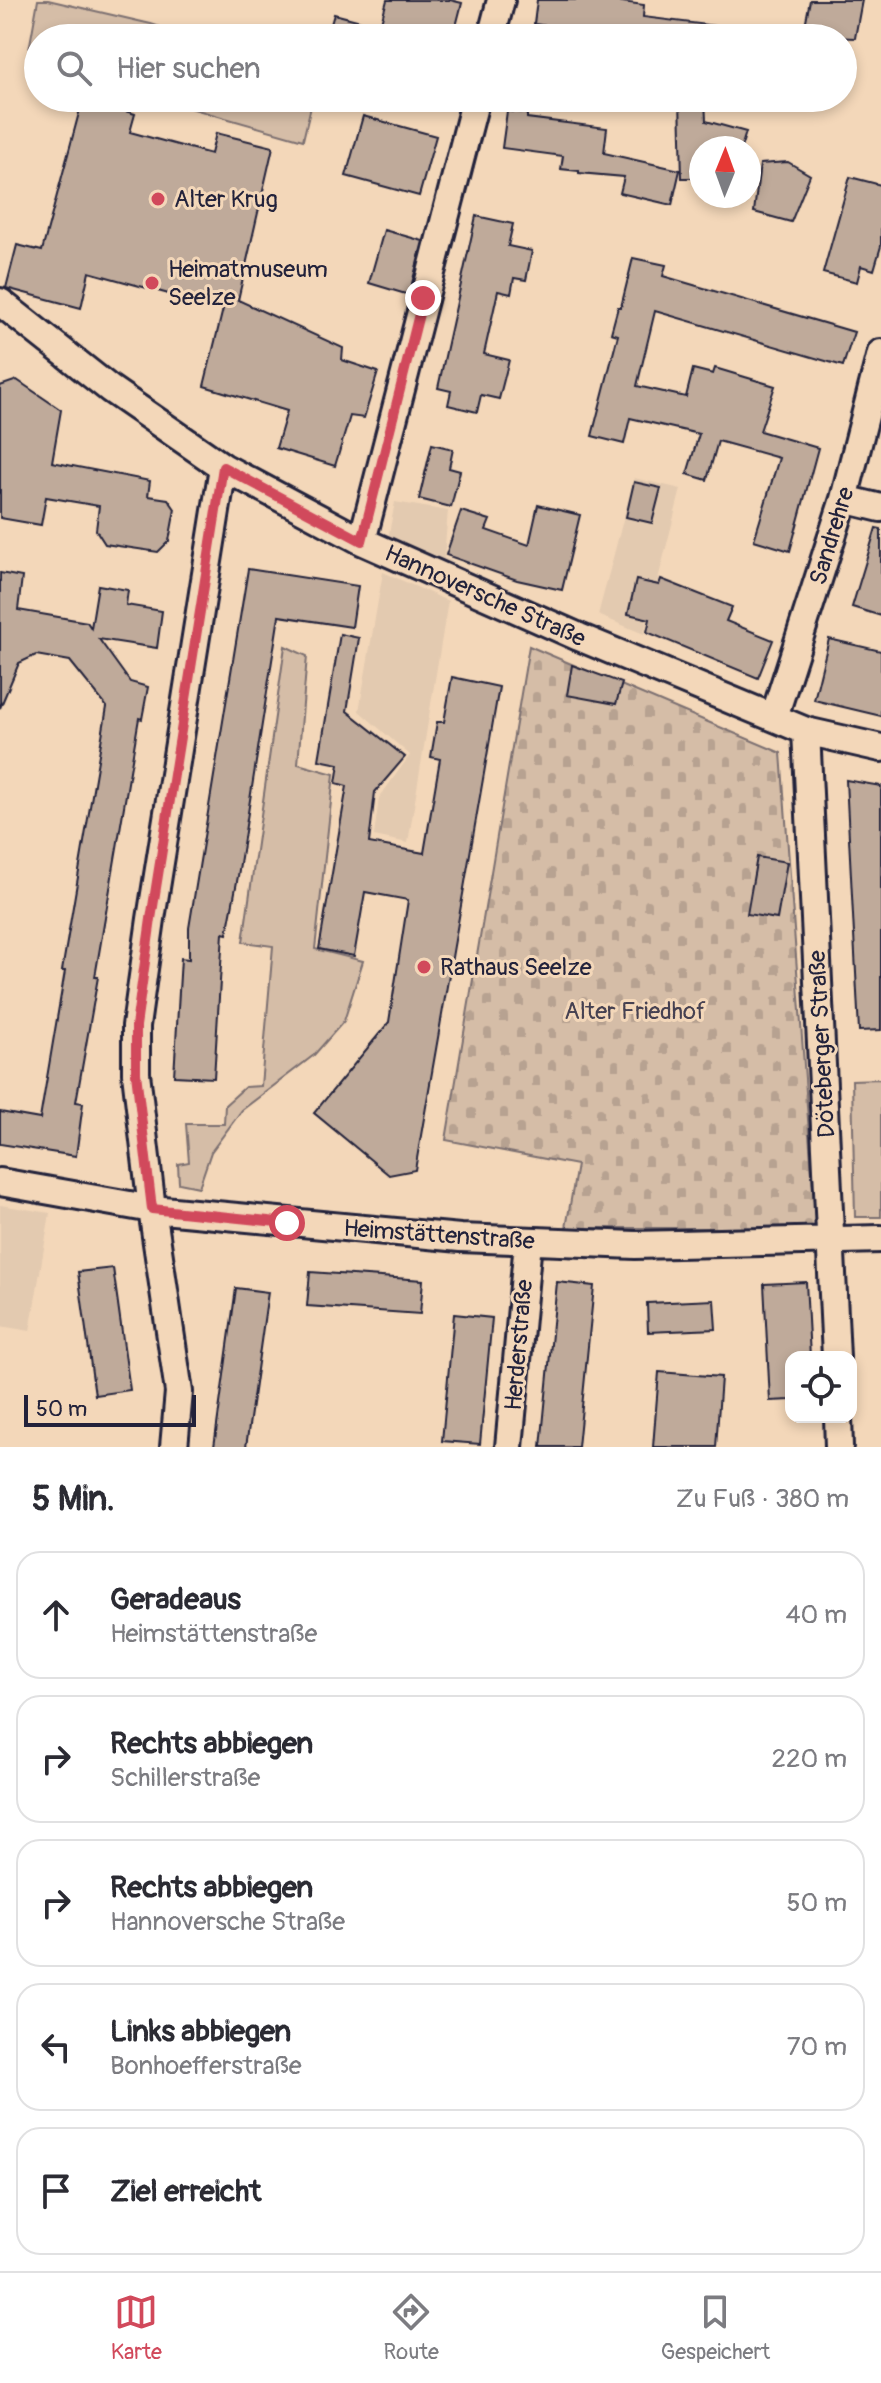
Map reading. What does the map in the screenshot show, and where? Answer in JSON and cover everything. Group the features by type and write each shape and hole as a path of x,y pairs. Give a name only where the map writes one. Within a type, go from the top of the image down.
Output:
{"street":[{"path":"495,24 501,0"},
{"path":"362,541 472,112"},
{"name":"Hannoversche Straße","path":"0,302 110,389 223,467 362,541 551,626 806,731 881,748"},
{"name":"Sandrehre","path":"774,717 844,499 881,353"},
{"path":"174,1447 179,1392 136,1073 136,1026 223,467"},
{"path":"844,499 881,508"},
{"name":"Döteberger Straße","path":"806,731 836,1351"},
{"name":"Heimstättenstraße","path":"0,1182 152,1209 528,1242 635,1245 881,1239"},
{"name":"Herderstraße","path":"509,1447 528,1242"},
{"path":"838,1423 839,1447"}],"shaded area":[{"path":"634,478 681,489 644,634 598,615"},
{"path":"395,502 448,511 444,558 455,562 453,572 387,544"},
{"path":"383,572 448,601 408,843 374,836 379,798 410,755 359,711"},
{"path":"0,1205 50,1213 30,1331 0,1326"}],"green space":[{"path":"38,0 48,0 151,24 34,24"},
{"path":"204,112 310,112 303,140"},
{"path":"285,646 307,656 298,764 334,774 315,949 363,961 344,1021 314,1055 242,1110 211,1152 199,1187 179,1183 178,1164 189,1162 186,1124 224,1124 225,1105 245,1087 261,1086 273,946 243,942"},
{"name":"Alter Friedhof","path":"529,646 781,753 816,1228 566,1228 577,1165 446,1140"},
{"path":"881,1079 881,1217 855,1217 852,1080"}],"building":[{"path":"387,0 450,0 462,3 457,24 381,24"},
{"path":"537,0 608,0 644,5 643,17 700,24 534,24"},
{"path":"810,0 862,0 857,27 857,24 805,24"},
{"path":"334,14 372,24 331,24"},
{"name":"Alter Krug","path":"79,112 135,114 130,132 211,154 216,133 273,147 238,300 343,348 342,360 378,372 364,418 350,416 335,466 276,448 287,411 204,386 223,309 89,272 81,308 6,288 17,245 42,251"},
{"path":"507,112 527,113 527,118 607,128 604,153 680,170 672,205 620,193 624,177 561,169 563,156 502,148"},
{"path":"680,112 706,112 706,121 746,132 745,136 689,136 689,178 682,178"},
{"path":"363,116 436,136 419,196 346,176"},
{"path":"788,162 810,175 791,222 754,212 754,208 761,208 761,164"},
{"path":"850,177 881,185 881,246 874,270 861,266 857,282 823,273"},
{"path":"476,216 513,224 508,246 532,251 526,280 514,278 511,294 498,291 484,354 509,360 499,399 481,395 477,412 448,405 451,391 438,388"},
{"path":"384,230 423,241 409,295 369,283"},
{"path":"633,258 666,265 663,276 854,332 843,366 655,311 637,386 686,397 693,369 713,374 715,368 775,386 760,431 818,448 790,551 754,540 779,458 718,441 707,480 687,474 699,434 630,418 624,444 592,436 618,335 611,333"},
{"path":"17,380 61,410 52,462 150,481 148,496 168,499 175,509 169,541 158,552 105,544 96,530 99,506 46,497 41,525 0,518 0,386"},
{"path":"432,444 453,449 449,468 460,471 451,507 419,499"},
{"path":"634,482 661,488 652,523 626,517"},
{"path":"538,505 580,515 562,590 517,580 446,555 461,511 490,520 486,530 529,545"},
{"path":"876,528 881,529 881,616 852,607"},
{"path":"248,569 358,586 352,627 279,616 238,876 227,934 223,933 214,1078 174,1076 181,958 189,959 189,928"},
{"path":"0,573 22,577 18,610 87,622 91,628 98,585 128,590 126,605 162,611 157,648 99,639 130,682 148,687 142,719 139,718 95,977 98,977 76,1102 83,1103 76,1156 0,1144 0,1112 40,1119 107,707 70,661 36,655 19,663 0,708"},
{"path":"661,579 732,607 726,621 773,640 758,678 647,632 650,619 628,614 636,580 659,585"},
{"name":"Rathaus Seelze","path":"340,634 359,638 347,711 405,757 375,792 369,843 424,853 440,759 431,757 437,722 444,722 452,677 499,687 415,1170 389,1175 314,1113 389,1022 408,900 365,892 354,956 319,949 347,786 336,783 339,764 319,760"},
{"path":"829,639 881,651 881,716 814,700"},
{"path":"572,665 622,683 616,704 567,695"},
{"path":"846,780 881,786 881,1030 859,1031"},
{"path":"757,857 787,862 777,919 747,914"},
{"path":"113,1268 130,1390 95,1395 78,1272"},
{"path":"310,1272 423,1280 420,1314 307,1306"},
{"path":"557,1282 594,1286 578,1447 541,1447"},
{"path":"806,1282 810,1351 785,1351 785,1400 770,1401 764,1284"},
{"path":"236,1288 268,1292 246,1447 214,1447"},
{"path":"714,1300 716,1329 648,1332 647,1303"},
{"path":"454,1314 492,1318 480,1444 442,1441"},
{"path":"659,1372 721,1377 716,1447 653,1447"}],"place":[{"name":"Alter Krug","path":"158,199"},
{"name":"Heimatmuseum Seelze","path":"152,283"},
{"name":"Rathaus Seelze","path":"424,967"}],"route":[{"path":"287,1223 152,1209 136,1073 136,1026 151,919 223,467 362,541 423,298"}]}
